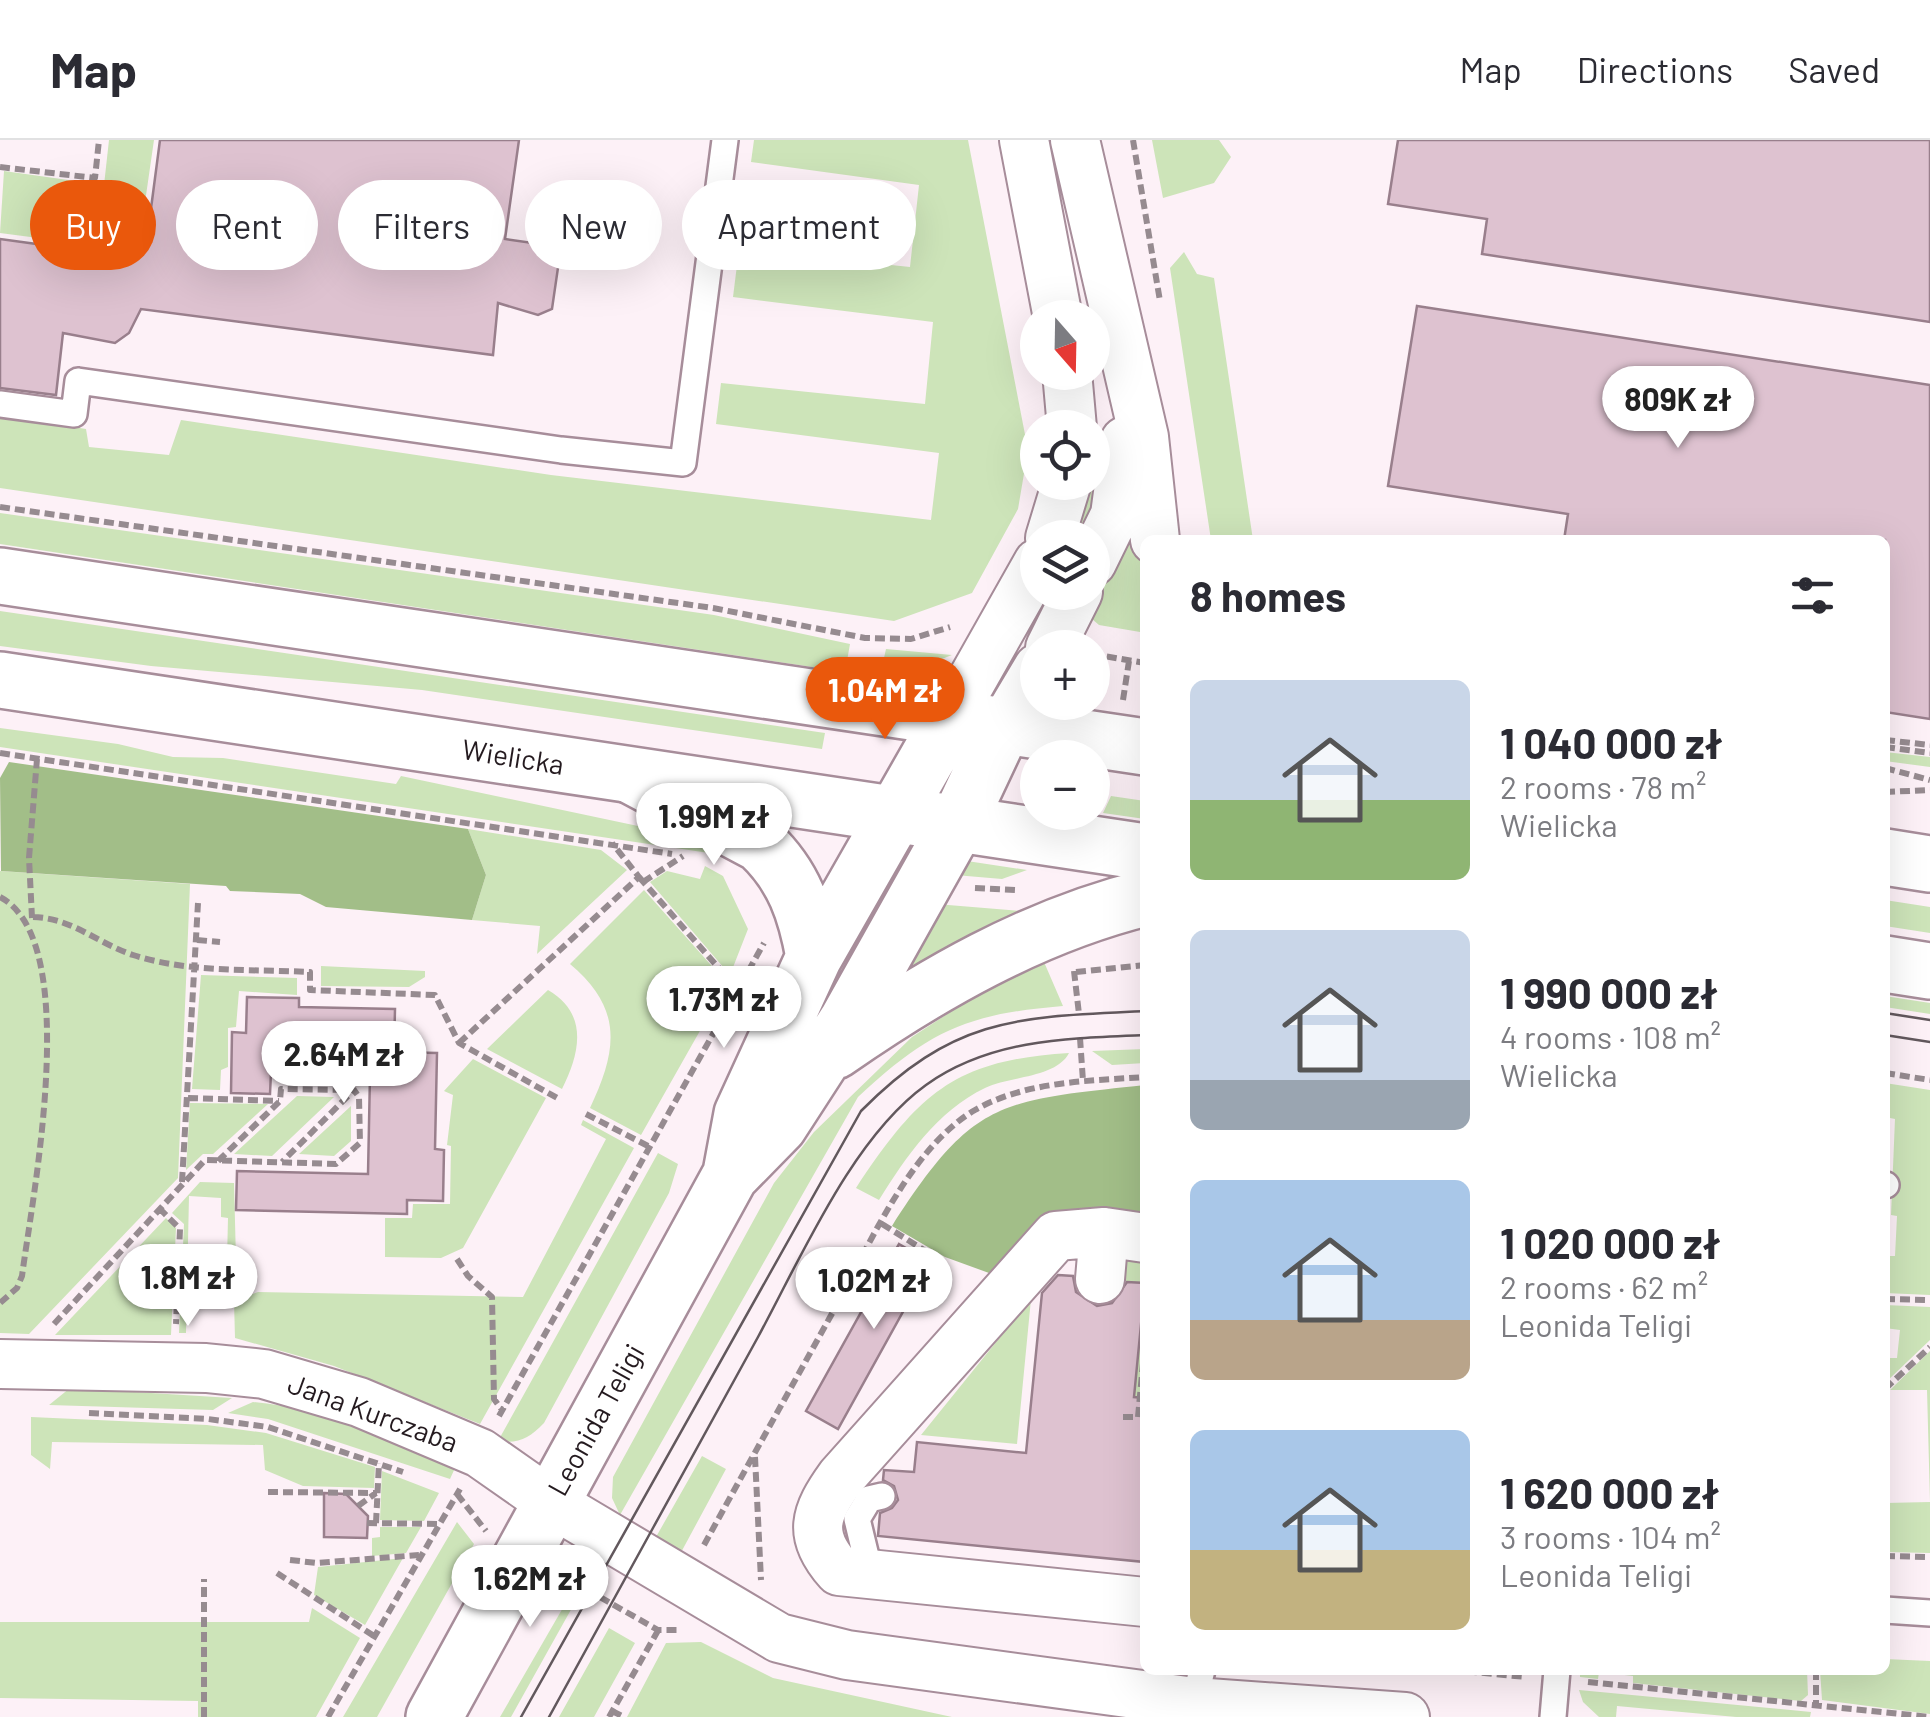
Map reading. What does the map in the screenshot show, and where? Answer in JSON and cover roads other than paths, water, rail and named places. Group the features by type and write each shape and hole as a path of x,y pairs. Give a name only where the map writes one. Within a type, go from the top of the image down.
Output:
{"main road":[{"path":"0,576 1004,724 1133,728"},
{"name":"Wielicka","path":"0,680 1140,851"},
{"name":"Leonida Teligi","path":"730,1176 742,1114 814,957 892,812 950,716"},
{"name":"Leonida Teligi","path":"434,1717 730,1176 779,1126 846,1020 958,823 1004,724"},
{"path":"629,775 760,844 787,872 807,916 814,957"},
{"path":"1890,858 1930,864"},
{"path":"816,1064 893,1011 1015,944 1087,914 1140,899"},
{"path":"1890,965 1930,970"}],"street":[{"path":"1024,140 1055,300"},
{"path":"1075,140 1144,437 1154,535"},
{"path":"1110,525 1126,456 1120,343"},
{"path":"950,716 1020,594"},
{"path":"1004,724 1020,698"},
{"path":"1116,1250 1056,1236 822,1504 814,1528 839,1571 1140,1601"},
{"name":"Jana Kurczaba","path":"0,1364 206,1368 290,1381 358,1402 480,1454 550,1502 779,1638 846,1655 1405,1717"}],"lane":[{"path":"0,404 74,414 78,381 561,450 683,462 724,140"},
{"path":"870,1573 856,1519 869,1499 882,1496"},
{"path":"1890,1610 1930,1613"},
{"path":"1553,1717 1556,1675"}],"tram line":[{"path":"521,1717 861,1111 927,1056 959,1039 1025,1020 1140,1011"},
{"path":"1890,1014 1930,1020"},
{"path":"549,1717 830,1201 899,1108 951,1070 1003,1050 1140,1035"},
{"path":"1890,1036 1930,1042"}]}
